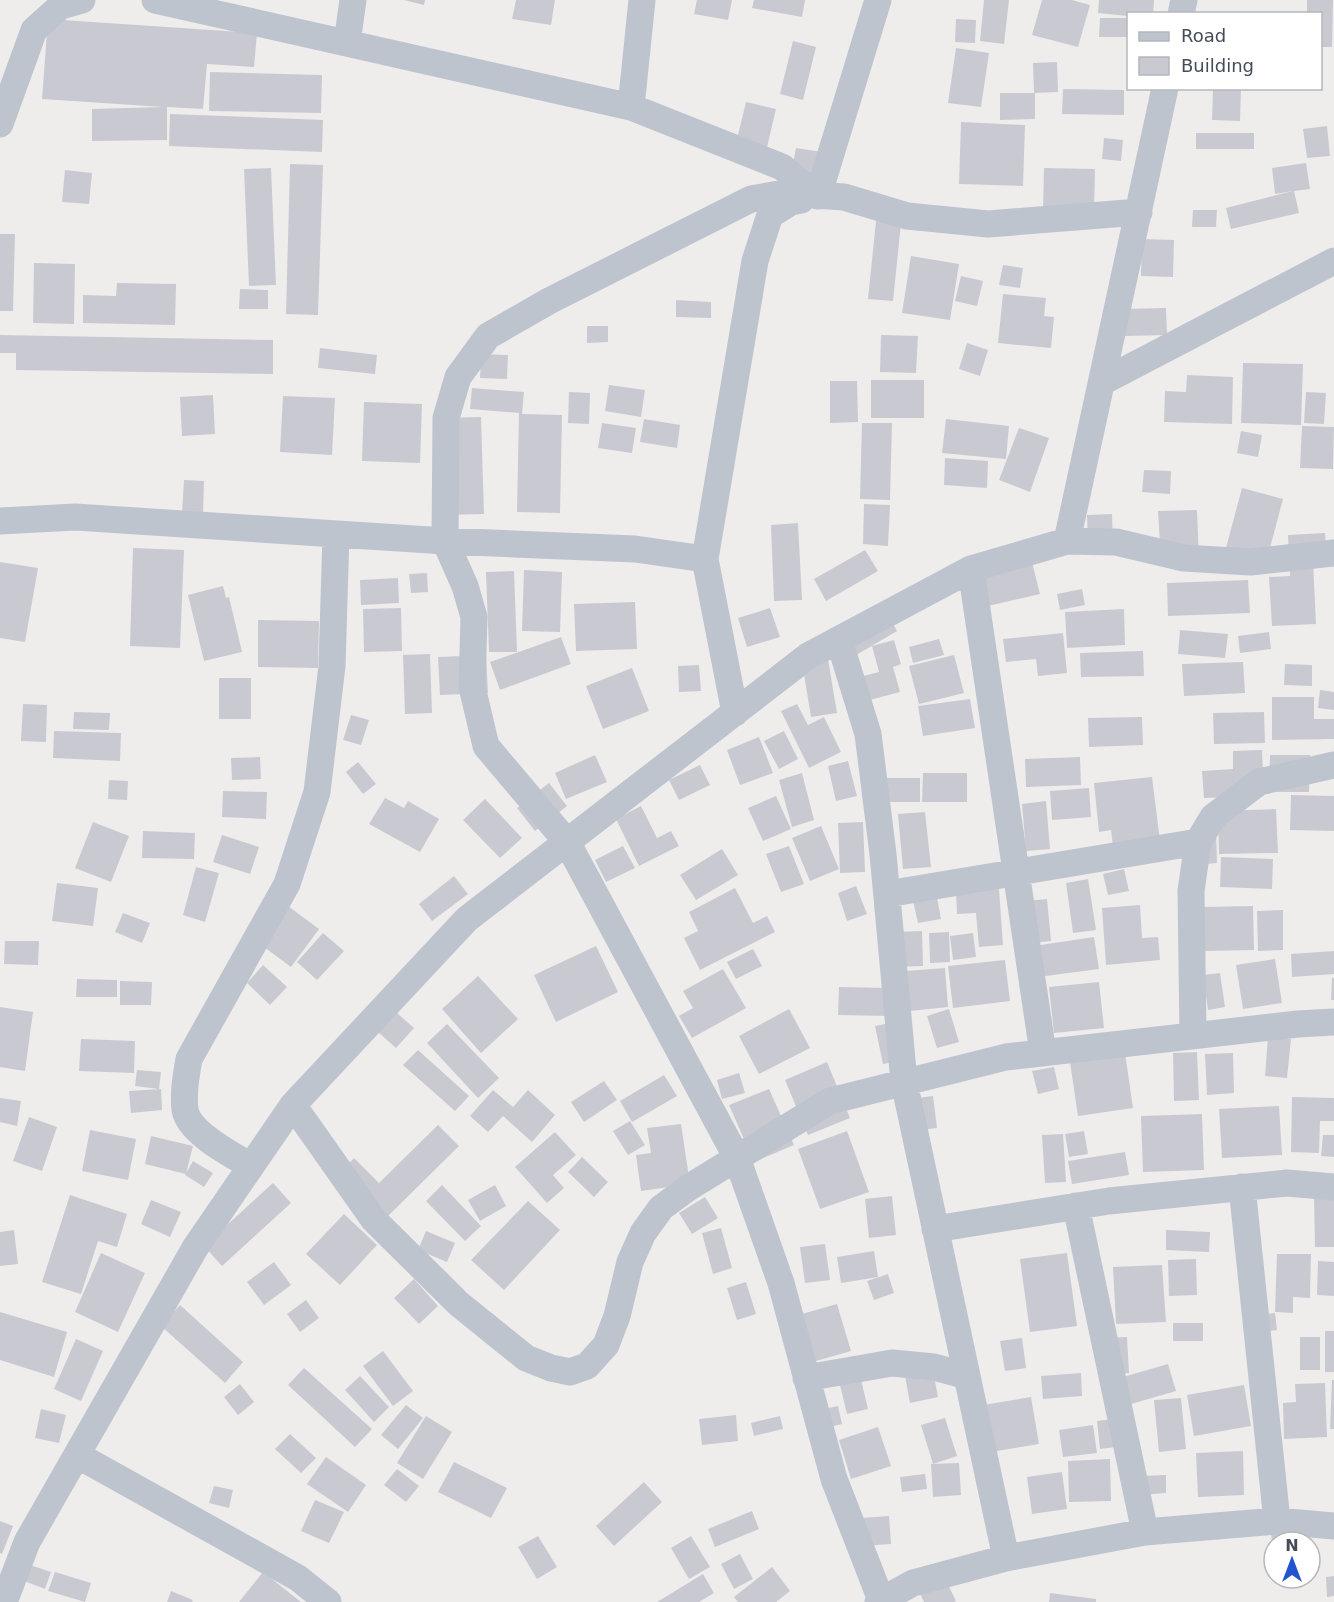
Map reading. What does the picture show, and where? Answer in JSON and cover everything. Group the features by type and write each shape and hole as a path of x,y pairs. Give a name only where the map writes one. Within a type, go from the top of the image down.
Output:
{"street":[{"path":"0,124 34,30 61,6 82,0"},
{"path":"155,0 631,107 782,167 818,196"},
{"path":"347,43 353,0"},
{"path":"631,107 642,0"},
{"path":"818,196 878,0"},
{"path":"1067,541 1165,90"},
{"path":"1139,212 988,224 907,216 844,197 785,193 751,199 549,301 488,336 458,377 446,418 446,541 465,586 474,617 472,687 486,746 567,842 737,1158 781,1283 834,1479 880,1601 913,1583 1006,1558 1145,1532 1277,1521 1334,1526"},
{"path":"735,713 705,559 755,261 770,214 791,202 818,196"},
{"path":"1102,382 1334,261"},
{"path":"0,521 75,517 446,541 635,549 705,559"},
{"path":"251,1166 201,1136 185,1113 184,1083 189,1059 287,884 317,792 332,666 336,534"},
{"path":"4,1602 27,1542 195,1248 293,1105 467,919 808,656 971,569 1067,541 1116,542 1184,558 1250,562 1334,553"},
{"path":"971,569 1043,1053"},
{"path":"839,640 868,734 887,894 904,1082 1006,1558"},
{"path":"1193,1036 1191,891 1198,842 1213,817 1259,782 1334,765"},
{"path":"887,894 1198,842"},
{"path":"293,1105 374,1220 459,1305 526,1358 551,1368 570,1372 587,1366 606,1345 617,1316 630,1262 643,1233 661,1208 687,1188 831,1101 1006,1057 1298,1024 1334,1022"},
{"path":"935,1228 1076,1206 1242,1187 1287,1183 1334,1187"},
{"path":"1242,1187 1277,1521"},
{"path":"1076,1206 1145,1532"},
{"path":"806,1378 892,1363 934,1367 967,1376"},
{"path":"77,1455 298,1578 328,1602"}],"building":[{"path":"404,0 425,0 424,5"},
{"path":"516,0 555,0 551,25 512,19"},
{"path":"697,0 732,0 728,20 694,14"},
{"path":"754,0 805,0 802,17 752,8"},
{"path":"984,0 1009,0 1004,44 980,41"},
{"path":"1042,0 1072,0 1090,5 1078,47 1032,35"},
{"path":"1099,0 1154,0 1153,12 1127,12 1127,16 1098,13"},
{"path":"1307,0 1333,0 1332,47 1322,47 1322,12 1307,12"},
{"path":"1100,18 1127,18 1127,37 1099,37"},
{"path":"48,19 257,33 254,67 207,64 203,109 167,107 167,140 92,141 92,109 163,107 42,99"},
{"path":"956,19 976,20 975,43 955,42"},
{"path":"793,41 816,47 803,100 780,94"},
{"path":"956,48 989,53 981,107 948,103"},
{"path":"1057,62 1058,92 1034,93 1033,63"},
{"path":"210,72 322,75 321,113 209,111"},
{"path":"1063,89 1124,90 1124,115 1062,114"},
{"path":"1213,90 1241,90 1240,121 1212,120"},
{"path":"1000,93 1035,93 1035,119 1000,120"},
{"path":"746,102 776,109 763,164 733,156"},
{"path":"170,114 323,120 322,152 169,146"},
{"path":"961,122 1025,125 1023,186 959,184"},
{"path":"1327,126 1330,156 1307,158 1303,129"},
{"path":"1196,133 1254,133 1254,149 1196,149"},
{"path":"1104,138 1123,140 1121,161 1102,159"},
{"path":"796,148 822,152 816,188 789,184"},
{"path":"1306,163 1310,189 1294,191 1299,213 1231,229 1226,208 1293,191 1275,194 1272,168"},
{"path":"290,164 323,165 318,315 286,314"},
{"path":"271,168 276,285 249,286 244,169"},
{"path":"1044,168 1095,169 1094,213 1043,212"},
{"path":"65,170 92,173 89,204 62,202"},
{"path":"1193,210 1217,210 1216,227 1192,227"},
{"path":"876,221 901,223 893,301 868,299"},
{"path":"0,234 15,234 13,311 0,311"},
{"path":"1142,239 1174,240 1173,277 1141,276"},
{"path":"911,256 959,264 950,320 902,313"},
{"path":"34,263 75,264 74,324 33,323"},
{"path":"1003,265 1023,268 1020,288 999,285"},
{"path":"961,276 983,281 977,306 955,301"},
{"path":"117,283 176,284 175,325 83,323 83,295 116,296"},
{"path":"240,289 268,290 268,309 239,309"},
{"path":"1003,294 1046,298 1044,316 1054,317 1051,348 998,343"},
{"path":"676,300 711,302 711,318 676,317"},
{"path":"1166,308 1167,335 1125,336 1124,309"},
{"path":"587,326 608,326 608,342 587,343"},
{"path":"0,335 273,340 273,374 16,370 16,353 0,353"},
{"path":"881,335 918,336 916,373 880,372"},
{"path":"967,343 988,350 980,376 959,369"},
{"path":"320,348 377,355 375,374 318,368"},
{"path":"481,354 508,355 507,379 480,378"},
{"path":"1243,363 1303,364 1301,425 1241,423"},
{"path":"1187,375 1233,377 1232,424 1164,422 1165,391 1186,392"},
{"path":"871,380 924,380 924,418 871,418"},
{"path":"830,381 857,381 858,422 830,423"},
{"path":"609,385 645,390 641,417 605,411"},
{"path":"472,388 524,392 522,414 562,415 560,513 517,512 519,413 470,409"},
{"path":"569,392 590,393 589,424 568,423"},
{"path":"1306,392 1326,393 1324,424 1304,423"},
{"path":"213,395 215,434 182,436 180,397"},
{"path":"283,396 335,398 332,455 280,452"},
{"path":"364,402 422,404 420,463 362,461"},
{"path":"481,417 484,514 443,515 440,418"},
{"path":"644,419 680,425 677,448 640,442"},
{"path":"946,419 1009,426 1006,459 942,453"},
{"path":"602,423 636,428 632,453 598,448"},
{"path":"862,423 892,423 890,500 860,499"},
{"path":"1302,426 1334,427 1333,469 1300,468"},
{"path":"1019,428 1049,438 1030,492 999,480"},
{"path":"1241,431 1262,435 1258,457 1237,453"},
{"path":"945,458 988,461 987,488 944,485"},
{"path":"1144,470 1171,471 1170,494 1142,492"},
{"path":"184,480 204,481 203,514 182,513"},
{"path":"1242,488 1283,499 1267,559 1226,548"},
{"path":"864,504 890,505 888,546 863,544"},
{"path":"1197,510 1199,559 1161,560 1158,511"},
{"path":"1112,514 1113,548 1088,549 1087,515"},
{"path":"798,523 802,600 774,601 771,525"},
{"path":"1325,533 1327,560 1313,561 1316,624 1272,626 1269,577 1290,576 1288,535"},
{"path":"133,548 184,550 180,648 130,646"},
{"path":"865,550 878,571 826,601 814,579"},
{"path":"1031,558 1040,594 988,606 980,571"},
{"path":"0,562 38,568 25,642 0,638"},
{"path":"524,570 562,572 560,632 522,631"},
{"path":"514,571 517,652 489,652 486,572"},
{"path":"427,573 428,592 411,593 409,574"},
{"path":"398,578 399,603 361,605 360,580"},
{"path":"1248,580 1250,613 1168,616 1167,583"},
{"path":"223,586 226,598 229,597 242,652 204,661 188,595"},
{"path":"1082,589 1085,605 1060,610 1057,594"},
{"path":"635,602 637,649 576,651 574,604"},
{"path":"401,608 402,651 364,652 363,609"},
{"path":"770,608 780,637 747,647 738,618"},
{"path":"885,609 897,631 848,660 836,638"},
{"path":"1124,609 1125,645 1067,648 1065,612"},
{"path":"258,620 319,621 318,668 258,667"},
{"path":"1180,630 1228,634 1225,658 1178,654"},
{"path":"1269,632 1271,649 1240,653 1238,636"},
{"path":"1063,633 1067,673 1038,676 1036,659 1006,662 1003,639"},
{"path":"561,637 571,664 500,690 490,662"},
{"path":"939,639 944,655 913,663 909,647"},
{"path":"894,640 901,664 893,667 900,692 866,701 859,677 879,672 872,646"},
{"path":"1143,651 1144,676 1081,677 1080,653"},
{"path":"430,654 432,713 405,714 403,655"},
{"path":"486,655 488,693 440,695 438,657"},
{"path":"954,655 964,693 919,704 909,666"},
{"path":"828,659 837,713 811,717 802,662"},
{"path":"1243,662 1245,693 1184,696 1182,664"},
{"path":"1285,664 1312,665 1312,686 1284,685"},
{"path":"699,665 701,691 679,692 678,666"},
{"path":"632,668 649,711 603,729 586,686"},
{"path":"219,678 251,678 251,719 219,719"},
{"path":"1320,690 1334,692 1334,710 1318,708"},
{"path":"1272,697 1314,697 1314,719 1334,719 1334,739 1272,740"},
{"path":"970,699 975,728 923,736 918,706"},
{"path":"23,704 47,705 46,742 21,741"},
{"path":"797,704 808,725 824,717 841,752 809,768 781,711"},
{"path":"74,712 110,713 109,730 73,729"},
{"path":"1264,712 1265,743 1214,744 1213,713"},
{"path":"351,715 369,720 361,745 343,740"},
{"path":"1142,717 1143,745 1089,747 1088,718"},
{"path":"54,731 121,733 120,761 53,758"},
{"path":"784,731 798,759 779,769 764,741"},
{"path":"759,737 773,773 740,785 727,750"},
{"path":"1262,750 1264,796 1204,798 1202,771 1233,769 1233,751"},
{"path":"595,755 607,782 566,799 555,773"},
{"path":"1270,755 1310,755 1309,792 1269,792"},
{"path":"260,757 261,779 232,780 231,758"},
{"path":"1080,757 1081,785 1026,787 1025,759"},
{"path":"848,761 857,796 836,801 828,766"},
{"path":"358,762 376,784 363,794 346,772"},
{"path":"700,765 710,785 679,800 669,780"},
{"path":"802,773 814,820 792,827 779,780"},
{"path":"923,773 967,773 967,802 922,802"},
{"path":"1152,777 1160,841 1113,846 1111,830 1099,832 1094,783"},
{"path":"875,778 920,778 920,802 875,802"},
{"path":"109,780 128,781 127,800 108,799"},
{"path":"549,783 567,806 535,831 517,808"},
{"path":"1089,788 1091,817 1052,820 1050,791"},
{"path":"223,791 267,792 266,819 222,817"},
{"path":"1291,795 1334,796 1334,831 1290,830"},
{"path":"776,796 791,829 763,841 748,808"},
{"path":"385,798 404,808 408,801 439,819 420,852 369,824"},
{"path":"485,799 522,838 500,858 463,820"},
{"path":"1046,801 1050,849 1026,851 1022,804"},
{"path":"641,806 657,838 671,831 679,846 639,866 616,819"},
{"path":"1276,809 1278,853 1219,854 1218,811"},
{"path":"925,812 931,867 903,869 898,814"},
{"path":"93,822 129,836 111,882 75,868"},
{"path":"863,822 865,872 840,873 838,823"},
{"path":"821,826 839,869 810,881 792,838"},
{"path":"1216,828 1217,863 1195,865"},
{"path":"143,831 195,833 194,859 142,858"},
{"path":"222,835 259,847 250,874 213,862"},
{"path":"623,846 635,868 606,882 595,860"},
{"path":"789,846 804,884 781,892 766,854"},
{"path":"722,849 738,875 696,900 680,875"},
{"path":"1221,857 1273,859 1272,889 1220,887"},
{"path":"196,867 219,873 205,922 183,915"},
{"path":"1124,869 1129,891 1108,895 1103,874"},
{"path":"454,876 468,894 432,921 419,904"},
{"path":"1088,879 1096,930 1073,933 1066,883"},
{"path":"57,883 98,888 93,926 52,921"},
{"path":"856,886 867,914 847,921 838,893"},
{"path":"935,887 941,919 918,923 911,892"},
{"path":"735,888 753,923 767,916 775,932 700,970 684,938 698,931 689,912"},
{"path":"999,889 1003,945 979,947 976,913 957,914 956,892"},
{"path":"1047,899 1051,941 1031,943 1026,901"},
{"path":"1140,905 1142,938 1158,937 1160,960 1106,965 1102,908"},
{"path":"288,906 319,929 291,967 260,944"},
{"path":"1253,906 1254,950 1204,951 1203,907"},
{"path":"1283,910 1283,950 1258,951 1257,911"},
{"path":"123,913 150,923 142,943 115,932"},
{"path":"922,931 923,966 895,967 894,932"},
{"path":"949,932 950,962 930,963 929,933"},
{"path":"323,933 344,951 317,980 297,962"},
{"path":"973,933 976,957 953,960 950,936"},
{"path":"1094,937 1099,969 1038,977 1034,946"},
{"path":"5,941 39,941 38,965 4,964"},
{"path":"596,946 618,992 556,1022 534,975"},
{"path":"753,949 762,966 736,979 727,962"},
{"path":"1334,951 1334,974 1292,977 1291,954"},
{"path":"1275,959 1282,1003 1243,1009 1236,965"},
{"path":"1005,960 1010,1001 953,1008 948,966"},
{"path":"263,965 287,987 270,1005 247,983"},
{"path":"945,968 948,1007 910,1011 906,971"},
{"path":"723,969 746,1008 692,1038 679,1016 693,1008 683,991"},
{"path":"1220,973 1225,1007 1208,1010 1203,975"},
{"path":"478,976 518,1019 481,1053 442,1009"},
{"path":"1332,978 1334,978 1334,1000 1331,1000"},
{"path":"77,979 117,980 117,997 76,997"},
{"path":"120,981 152,982 151,1005 120,1005"},
{"path":"1099,982 1104,1028 1054,1033 1049,987"},
{"path":"839,987 890,988 890,1016 838,1015"},
{"path":"0,1007 33,1012 25,1071 0,1067"},
{"path":"789,1009 810,1048 759,1074 739,1036"},
{"path":"949,1009 959,1042 937,1048 927,1016"},
{"path":"397,1013 414,1028 396,1048 378,1032"},
{"path":"906,1020 915,1057 883,1064 875,1026"},
{"path":"447,1024 499,1078 478,1098 427,1043"},
{"path":"1268,1037 1291,1039 1287,1078 1265,1076"},
{"path":"81,1039 135,1041 134,1073 79,1071"},
{"path":"418,1050 469,1096 455,1111 403,1065"},
{"path":"1197,1052 1199,1100 1174,1101 1173,1053"},
{"path":"1125,1053 1133,1108 1078,1116 1070,1062"},
{"path":"1233,1053 1234,1093 1207,1095 1205,1054"},
{"path":"827,1062 850,1118 808,1135 785,1080"},
{"path":"1054,1067 1059,1089 1038,1094 1032,1071"},
{"path":"137,1070 161,1072 159,1089 135,1086"},
{"path":"739,1073 745,1093 722,1099 717,1080"},
{"path":"664,1075 677,1096 632,1122 620,1101"},
{"path":"604,1081 617,1100 584,1122 571,1102"},
{"path":"161,1089 162,1110 131,1113 129,1091"},
{"path":"769,1089 794,1145 754,1162 729,1105"},
{"path":"493,1090 513,1107 528,1090 555,1115 532,1142 503,1116 488,1132 470,1116"},
{"path":"933,1096 937,1128 912,1131 908,1099"},
{"path":"1292,1097 1334,1098 1334,1121 1320,1121 1319,1153 1291,1152"},
{"path":"0,1098 21,1101 17,1126 0,1122"},
{"path":"1279,1106 1282,1155 1222,1158 1219,1109"},
{"path":"1202,1114 1204,1170 1143,1172 1141,1116"},
{"path":"29,1117 57,1127 42,1171 13,1161"},
{"path":"630,1121 645,1145 628,1155 613,1131"},
{"path":"681,1124 690,1184 641,1191 636,1155 651,1153 647,1128"},
{"path":"438,1125 459,1146 386,1218 340,1173 354,1158 379,1183"},
{"path":"90,1130 136,1139 128,1180 82,1171"},
{"path":"847,1131 869,1192 820,1209 798,1149"},
{"path":"1084,1131 1088,1154 1069,1157 1065,1134"},
{"path":"555,1132 576,1155 553,1175 564,1188 547,1203 515,1167"},
{"path":"1063,1134 1066,1182 1045,1183 1042,1135"},
{"path":"1323,1135 1334,1135 1334,1157 1321,1156"},
{"path":"151,1136 193,1146 186,1174 145,1164"},
{"path":"1125,1152 1129,1175 1072,1184 1068,1161"},
{"path":"582,1157 608,1182 594,1197 568,1172"},
{"path":"193,1161 213,1173 204,1187 185,1175"},
{"path":"273,1183 291,1203 222,1266 204,1246"},
{"path":"442,1185 481,1226 465,1241 426,1201"},
{"path":"495,1185 506,1206 480,1221 468,1200"},
{"path":"70,1195 127,1214 117,1247 98,1241 81,1294 42,1282"},
{"path":"892,1196 896,1235 869,1238 865,1199"},
{"path":"1334,1196 1334,1247 1315,1247 1314,1197"},
{"path":"705,1197 718,1218 692,1234 679,1213"},
{"path":"151,1200 181,1212 170,1237 141,1224"},
{"path":"528,1201 560,1230 504,1290 471,1260"},
{"path":"344,1214 377,1245 340,1285 306,1254"},
{"path":"721,1228 732,1268 713,1274 702,1233"},
{"path":"14,1230 18,1264 0,1266 0,1232"},
{"path":"1166,1230 1210,1232 1209,1252 1166,1250"},
{"path":"426,1231 455,1243 447,1262 418,1250"},
{"path":"825,1244 830,1280 805,1283 800,1247"},
{"path":"874,1251 878,1277 841,1283 837,1257"},
{"path":"101,1253 145,1273 118,1332 75,1312"},
{"path":"1067,1253 1077,1326 1030,1332 1020,1259"},
{"path":"1277,1254 1311,1254 1310,1298 1293,1297 1293,1313 1275,1312"},
{"path":"1196,1259 1197,1295 1169,1296 1168,1260"},
{"path":"1318,1261 1334,1262 1334,1296 1317,1295"},
{"path":"274,1262 291,1285 264,1305 247,1282"},
{"path":"1162,1265 1166,1322 1116,1324 1113,1267"},
{"path":"888,1274 894,1293 874,1300 867,1281"},
{"path":"414,1279 438,1306 419,1324 394,1298"},
{"path":"746,1282 756,1314 737,1320 727,1288"},
{"path":"306,1300 319,1318 300,1332 287,1314"},
{"path":"837,1304 851,1351 802,1365 788,1318"},
{"path":"180,1305 243,1362 225,1383 161,1326"},
{"path":"0,1312 67,1332 54,1377 0,1360"},
{"path":"1275,1313 1277,1330 1255,1333 1252,1316"},
{"path":"1173,1323 1203,1323 1203,1341 1173,1341"},
{"path":"1325,1331 1334,1331 1334,1372 1325,1372"},
{"path":"1127,1337 1129,1373 1100,1374 1099,1338"},
{"path":"1300,1337 1320,1337 1320,1370 1300,1370"},
{"path":"1022,1338 1026,1368 1005,1371 1000,1341"},
{"path":"76,1339 103,1351 81,1401 54,1389"},
{"path":"383,1351 413,1391 393,1406 363,1366"},
{"path":"930,1355 938,1397 910,1403 902,1360"},
{"path":"1168,1364 1176,1391 1124,1406 1116,1379"},
{"path":"304,1368 372,1429 355,1447 288,1385"},
{"path":"859,1371 868,1409 847,1414 838,1377"},
{"path":"1081,1373 1082,1396 1043,1399 1041,1376"},
{"path":"360,1376 389,1407 374,1422 345,1390"},
{"path":"1332,1380 1334,1380 1334,1429 1330,1429"},
{"path":"1325,1383 1327,1437 1284,1439 1283,1403 1296,1402 1295,1384"},
{"path":"240,1384 254,1402 238,1415 224,1397"},
{"path":"1244,1385 1251,1426 1194,1436 1187,1395"},
{"path":"1031,1397 1039,1444 985,1453 977,1406"},
{"path":"1181,1398 1186,1449 1159,1452 1154,1400"},
{"path":"406,1405 423,1418 398,1449 381,1435"},
{"path":"838,1406 842,1424 814,1431 810,1412"},
{"path":"41,1409 66,1415 59,1443 35,1438"},
{"path":"736,1415 738,1441 702,1445 699,1419"},
{"path":"426,1416 452,1432 423,1479 397,1463"},
{"path":"780,1416 783,1429 754,1436 751,1423"},
{"path":"945,1418 957,1456 933,1464 921,1425"},
{"path":"1113,1419 1116,1447 1100,1449 1097,1421"},
{"path":"1093,1425 1097,1453 1063,1457 1059,1430"},
{"path":"878,1427 891,1466 851,1479 839,1440"},
{"path":"290,1434 316,1458 301,1473 275,1449"},
{"path":"1243,1451 1244,1495 1198,1497 1196,1453"},
{"path":"326,1457 366,1485 348,1512 307,1484"},
{"path":"1110,1459 1111,1501 1069,1502 1068,1461"},
{"path":"454,1462 507,1488 491,1518 438,1492"},
{"path":"959,1463 961,1495 933,1497 931,1464"},
{"path":"397,1469 419,1486 406,1502 384,1485"},
{"path":"1062,1472 1067,1509 1032,1514 1027,1477"},
{"path":"925,1474 927,1489 902,1492 900,1477"},
{"path":"1166,1475 1166,1493 1142,1495 1141,1476"},
{"path":"644,1482 662,1502 614,1546 596,1526"},
{"path":"214,1486 233,1490 229,1508 209,1503"},
{"path":"315,1500 344,1512 329,1543 301,1531"},
{"path":"752,1511 759,1529 715,1547 708,1529"},
{"path":"889,1516 891,1544 862,1546 860,1518"},
{"path":"0,1521 13,1526 2,1554 0,1553"},
{"path":"1290,1522 1291,1530 1271,1530 1270,1524"},
{"path":"538,1536 557,1567 537,1579 518,1547"},
{"path":"691,1536 710,1567 689,1579 671,1548"},
{"path":"740,1554 753,1579 734,1589 721,1564"},
{"path":"938,1564 956,1601 954,1602 924,1602 912,1577"},
{"path":"30,1565 51,1572 45,1589 24,1581"},
{"path":"772,1567 790,1591 776,1602 738,1602 734,1597"},
{"path":"55,1572 91,1583 85,1602 48,1591"},
{"path":"263,1572 301,1602 239,1602"},
{"path":"703,1574 714,1593 699,1602 657,1602"},
{"path":"1334,1576 1334,1596 1327,1597 1326,1577"},
{"path":"171,1591 193,1600 192,1602 167,1602"},
{"path":"1050,1593 1096,1599 1096,1602 1049,1602"}]}
